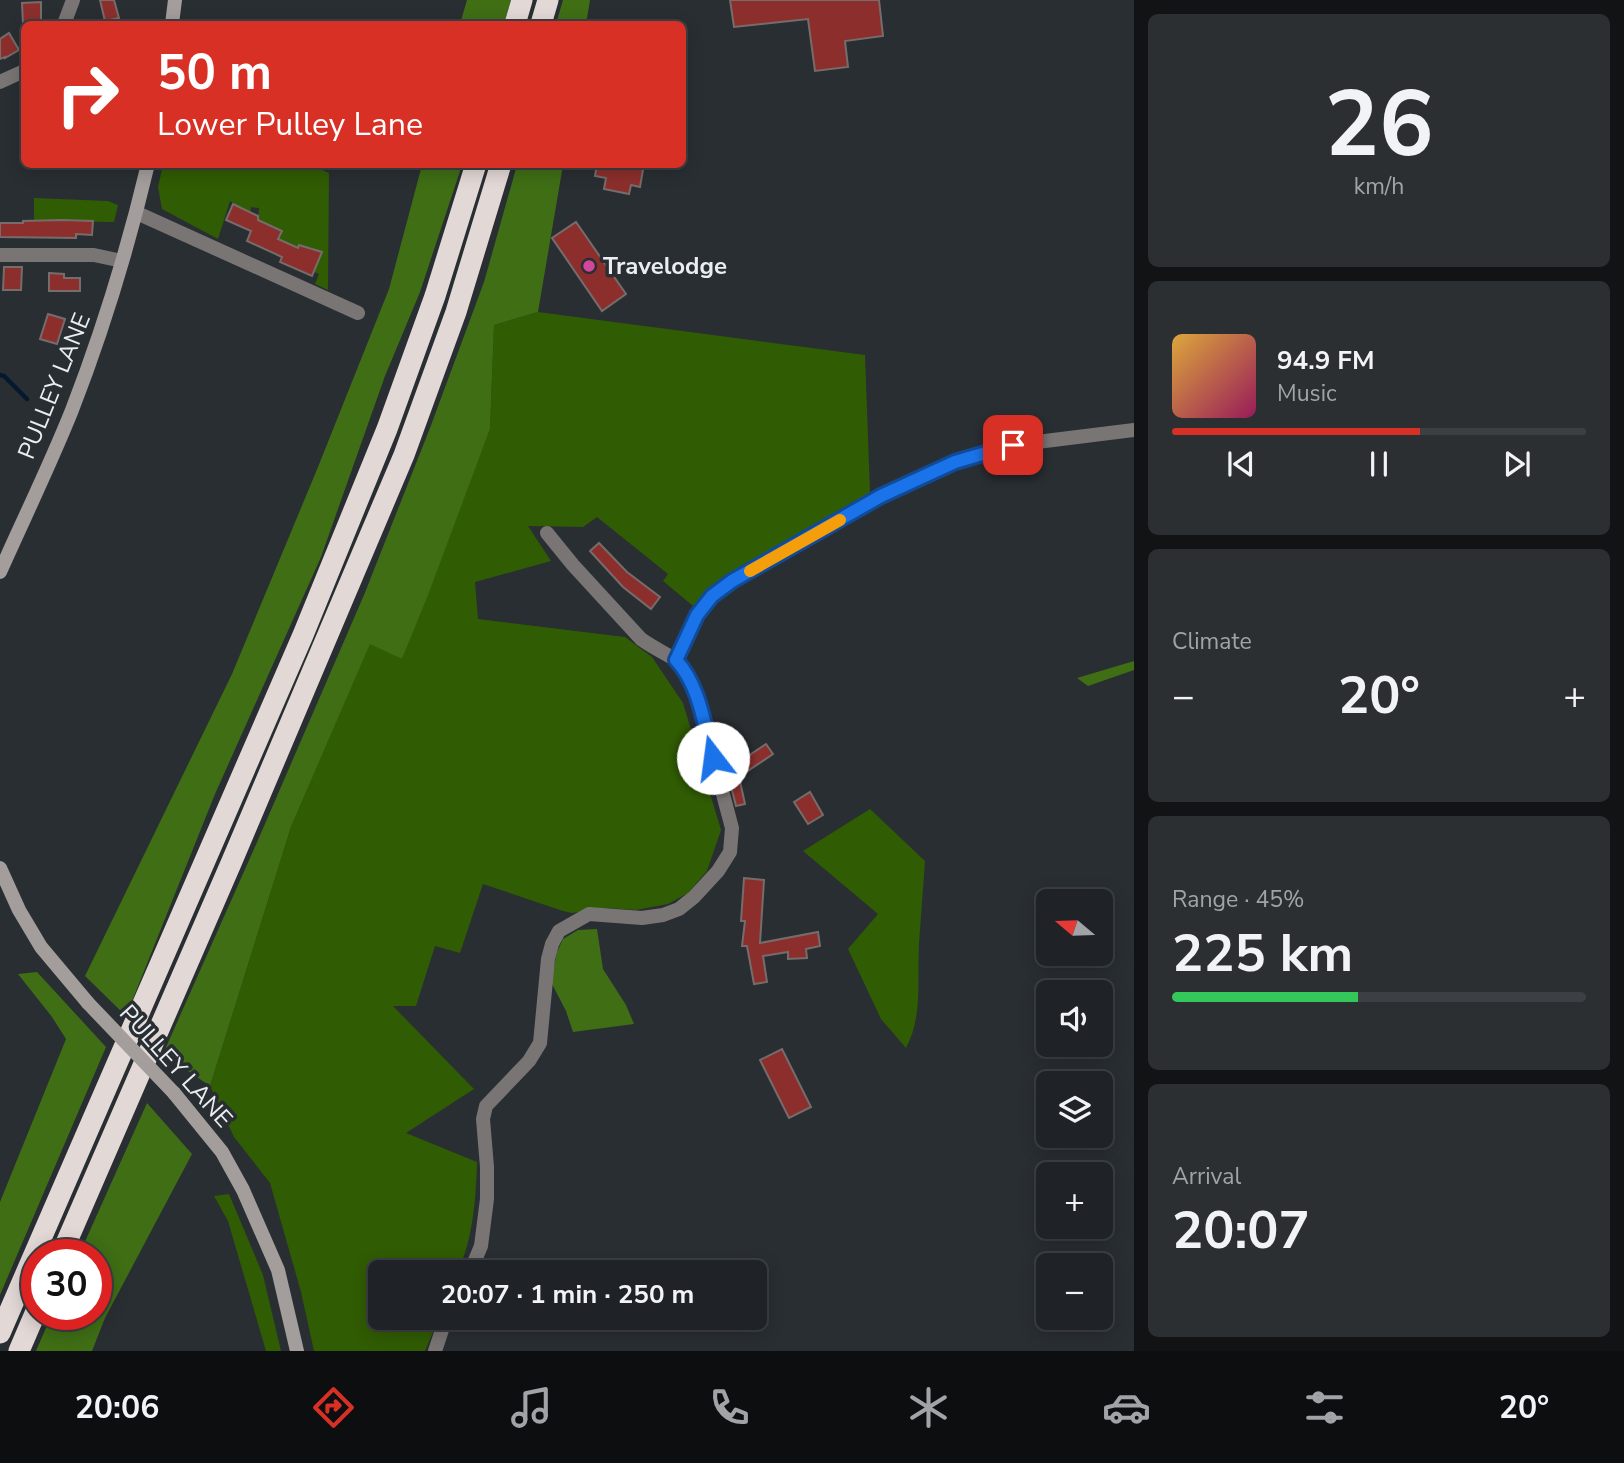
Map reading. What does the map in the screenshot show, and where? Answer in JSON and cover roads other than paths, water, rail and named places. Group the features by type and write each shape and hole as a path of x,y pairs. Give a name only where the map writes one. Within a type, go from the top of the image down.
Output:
{"highway":[{"path":"516,21 522,0"},
{"path":"542,21 548,0"},
{"path":"0,1333 303,635 387,429 435,296 475,168"},
{"path":"68,1239 232,862 404,455 456,312 500,168"},
{"path":"19,1351 28,1330"}],"street":[{"path":"65,21 73,0"},
{"path":"172,21 175,0"},
{"path":"0,82 21,72"},
{"name":"PULLEY LANE","path":"0,572 71,412 109,309 147,168"},
{"path":"137,213 358,313"},
{"path":"0,255 94,255 122,261"},
{"path":"676,660 697,615 712,596 732,581 881,496 955,462 1013,445 1134,430"},
{"path":"475,1260 481,1246 487,1199 483,1119 486,1106 529,1061 540,1044 548,959 559,931 589,914 642,918 679,909 718,871 730,852 732,828 695,690 686,671 676,660 641,639 547,533"},
{"name":"PULLEY LANE","path":"0,868 19,910 41,947 88,1003 174,1093 222,1152 243,1190 278,1270 297,1351"},
{"path":"435,1351 442,1330"}],"waterway":[{"path":"0,375 27,399"}],"place":[{"name":"Travelodge","path":"589,266"}]}
